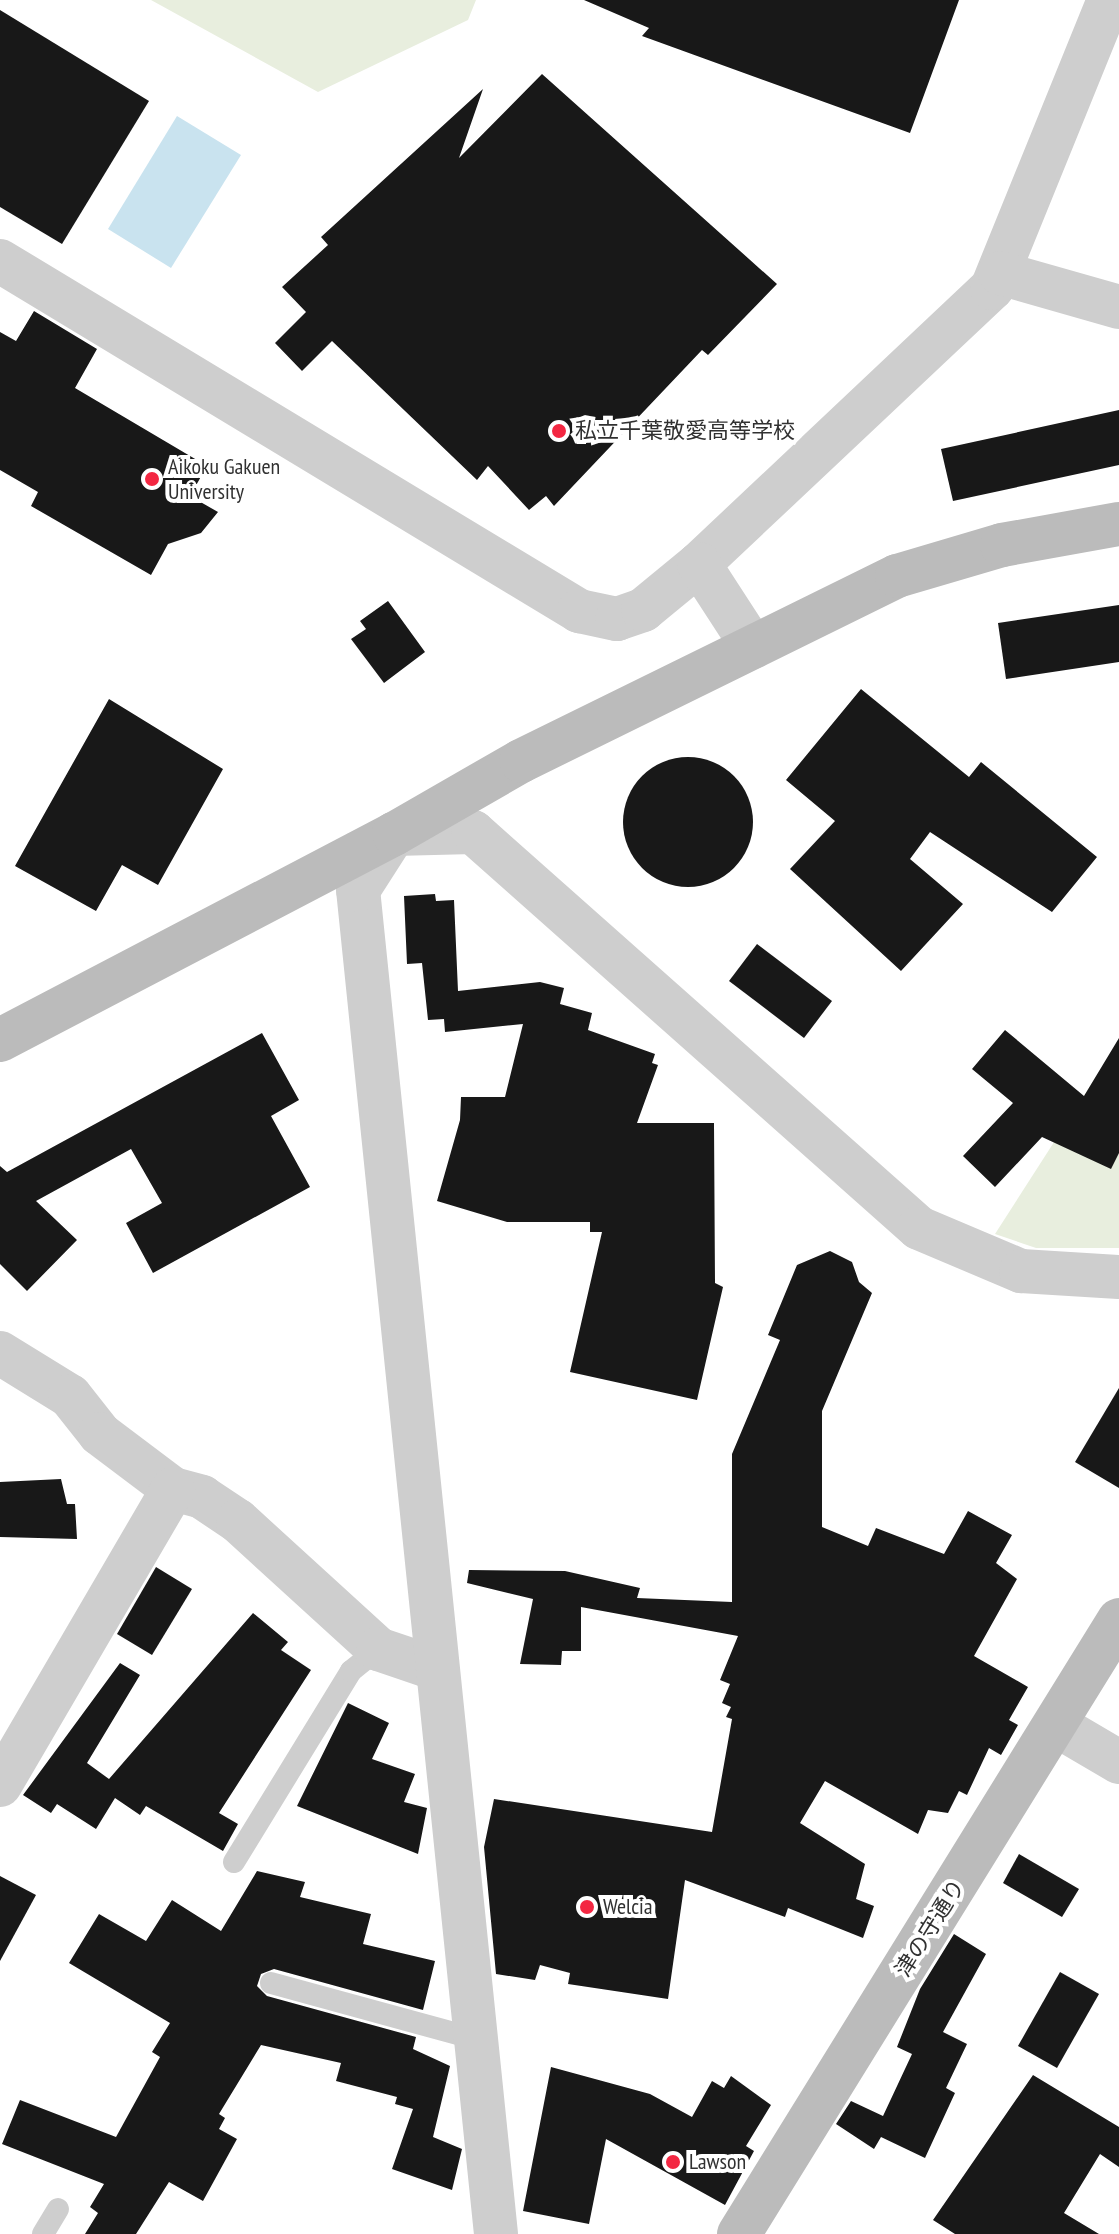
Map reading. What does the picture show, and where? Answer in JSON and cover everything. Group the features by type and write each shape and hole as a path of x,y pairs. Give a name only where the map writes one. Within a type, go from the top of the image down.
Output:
{"street":[{"path":"0,261 579,611 617,619 643,610 699,564 992,288 1108,0"},
{"path":"1000,273 1119,307"},
{"path":"0,1040 394,834 521,761 897,576 1002,545 1119,524"},
{"path":"699,564 753,647"},
{"path":"394,834 473,832 919,1228 1021,1271 1119,1277"},
{"path":"394,834 358,890 496,2234"},
{"path":"0,1353 70,1396 100,1434 173,1489 202,1497 238,1521 378,1649 437,1669"},
{"path":"0,1785 173,1489"},
{"name":"津の守通り","path":"739,2234 1119,1620"},
{"path":"1056,1725 1119,1762"}],"lane":[{"path":"234,1862 351,1671 378,1649"},
{"path":"271,1983 476,2039"},
{"path":"43,2234 58,2209"}],"green space":[{"path":"151,0 476,0 468,20 318,92"},
{"path":"1119,1041 1119,1248 1036,1248 995,1234"}],"water":[{"path":"177,116 241,155 171,268 108,229"}],"building":[{"path":"584,0 959,0 910,133 642,36 649,28"},
{"path":"0,10 149,101 62,244 0,207"},
{"path":"542,74 777,284 708,355 702,350 554,506 546,496 529,510 488,466 477,480 332,341 302,371 275,343 306,312 282,287 328,245 321,237 483,89 459,158"},
{"path":"34,311 97,349 75,388 207,466 190,496 218,512 201,533 168,544 151,575 31,506 38,492 0,470 0,332 16,341"},
{"path":"1119,410 1119,465 953,501 941,449"},
{"path":"388,601 425,652 384,683 351,639 366,629 360,621"},
{"path":"1119,605 1119,662 1006,679 998,623"},
{"path":"861,689 969,777 981,762 1097,857 1052,912 930,832 910,859 963,904 901,971 790,869 835,821 786,780"},
{"path":"109,699 223,769 158,885 122,865 96,911 15,866"},
{"path":"688,757 713,762 734,776 748,797 753,822 748,847 734,868 713,882 688,887 663,882 642,868 628,847 623,822 628,797 642,776 663,762"},
{"path":"435,894 436,901 454,900 458,991 540,982 564,988 560,1004 592,1013 588,1030 655,1054 652,1063 658,1065 637,1123 714,1123 715,1283 723,1287 697,1400 570,1372 602,1232 590,1232 590,1222 507,1222 437,1201 460,1120 461,1097 505,1097 523,1024 445,1032 444,1019 428,1020 422,963 407,964 404,896"},
{"path":"757,944 832,1001 804,1038 729,981"},
{"path":"1005,1030 1084,1096 1119,1038 1119,1153 1111,1169 1042,1137 995,1187 963,1156 1013,1103 972,1069"},
{"path":"262,1033 299,1100 271,1116 310,1187 153,1273 126,1223 162,1203 131,1149 36,1201 77,1240 27,1291 0,1264 0,1166 7,1172"},
{"path":"830,1251 852,1262 859,1282 872,1293 822,1411 822,1527 868,1546 876,1528 944,1554 968,1511 1012,1535 996,1563 1017,1579 974,1656 1028,1687 1009,1720 1018,1725 1001,1755 989,1748 967,1795 959,1791 948,1813 928,1810 918,1834 825,1781 800,1823 865,1864 856,1899 874,1906 863,1938 788,1908 785,1917 685,1880 668,1999 568,1984 570,1973 540,1965 535,1980 496,1974 484,1847 494,1799 712,1832 732,1719 726,1717 731,1707 722,1703 730,1684 720,1680 738,1636 581,1607 581,1651 562,1651 561,1665 520,1664 533,1599 467,1583 469,1570 565,1571 640,1588 637,1598 732,1602 732,1454 780,1340 768,1335 797,1265"},
{"path":"1119,1388 1119,1488 1075,1462"},
{"path":"61,1479 67,1504 75,1504 77,1539 0,1537 0,1482"},
{"path":"156,1567 192,1589 152,1655 117,1634"},
{"path":"253,1613 288,1642 281,1650 311,1670 219,1813 238,1824 223,1851 146,1806 140,1815 115,1798 96,1829 57,1804 51,1813 23,1795 120,1663 140,1675 87,1763 109,1779"},
{"path":"348,1703 389,1723 372,1759 415,1774 404,1802 427,1808 418,1854 297,1806"},
{"path":"1019,1854 1079,1889 1062,1917 1003,1883"},
{"path":"257,1871 305,1882 300,1897 371,1914 363,1944 435,1961 423,2010 274,1969 261,1974 257,1986 267,1996 416,2037 413,2049 450,2066 433,2137 462,2149 452,2190 392,2169 413,2109 395,2104 397,2097 336,2081 341,2063 261,2045 219,2114 225,2118 219,2129 237,2139 203,2201 169,2182 136,2234 85,2234 98,2213 90,2207 104,2184 2,2144 20,2100 116,2137 160,2057 152,2052 170,2023 69,1963 99,1914 146,1941 172,1900 221,1931"},
{"path":"0,1876 36,1895 0,1961"},
{"path":"954,1934 986,1954 943,2032 967,2044 946,2088 955,2093 925,2158 881,2137 874,2149 836,2124 851,2101 883,2116 912,2054 897,2047 920,1989"},
{"path":"1060,1972 1099,1994 1057,2068 1018,2046"},
{"path":"551,2067 650,2094 692,2117 712,2081 724,2088 731,2076 771,2105 746,2146 754,2151 725,2205 606,2139 589,2224 523,2211"},
{"path":"1033,2075 1119,2127 1119,2167 1100,2154 1064,2213 1099,2234 955,2234 933,2220"}],"place":[{"name":"私立千葉敬愛高等学校","path":"559,431"},
{"name":"Aikoku Gakuen University","path":"152,479"},
{"name":"Welcia","path":"587,1907"},
{"name":"Lawson","path":"673,2162"}]}
